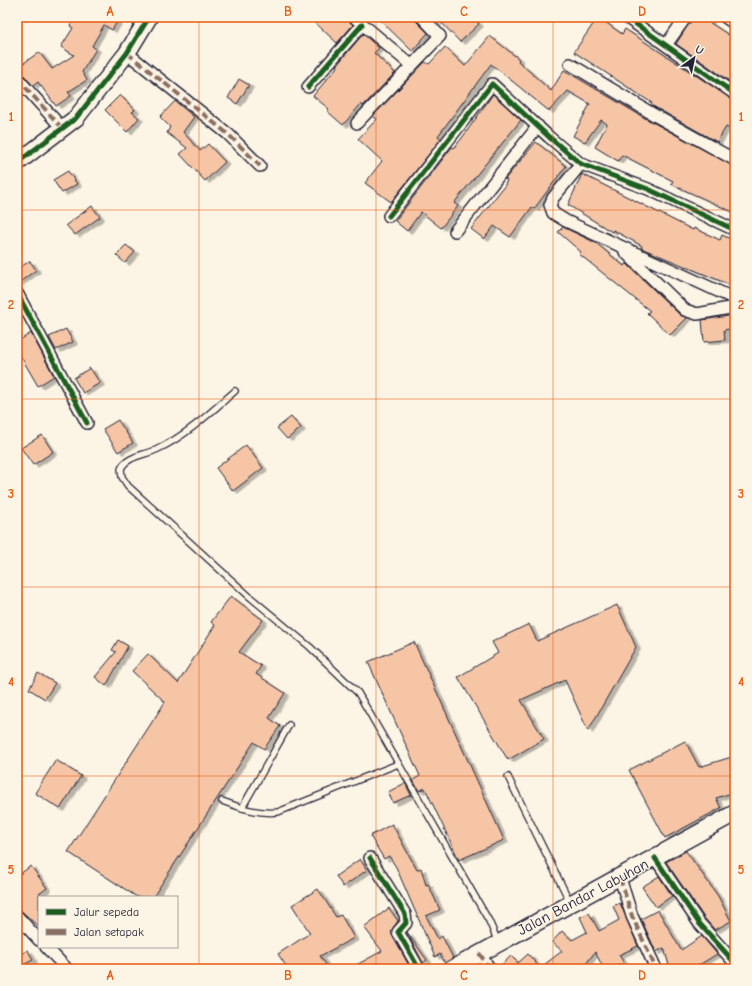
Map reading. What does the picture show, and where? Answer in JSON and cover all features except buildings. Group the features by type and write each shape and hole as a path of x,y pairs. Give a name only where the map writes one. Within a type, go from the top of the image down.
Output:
{"main road":[{"path":"17,164 76,118 127,53 149,17"},
{"name":"Jalan Bandar Labuhan","path":"452,969 570,903 620,878 735,813"}],"street":[{"path":"358,123 411,65 440,36 422,17"},
{"path":"626,17 735,94"},
{"path":"666,45 686,17"},
{"path":"724,17 735,24"},
{"path":"308,87 358,21 411,65"},
{"path":"127,53 228,134 260,166"},
{"path":"570,64 656,116 735,160"},
{"path":"17,78 63,129"},
{"path":"389,216 492,84 580,164 648,189 735,230"},
{"path":"455,231 538,126"},
{"path":"580,164 553,198 550,209 553,213 621,248 735,299"},
{"path":"621,248 685,310 697,314 735,307"},
{"path":"17,293 87,423"},
{"path":"370,858 405,914 406,922 398,932 419,969"},
{"path":"655,858 698,923 735,963"},
{"path":"620,878 632,916 656,969"},
{"path":"17,916 38,939"},
{"path":"47,948 67,969"},
{"path":"479,953 490,969"}],"lane":[{"path":"235,391 186,432 158,449 126,461 121,469 122,477 128,486 250,597 341,676 358,693 489,921 498,943"},
{"path":"242,808 289,725"},
{"path":"222,801 242,808 268,813 278,812 398,764"},
{"path":"508,777 570,903"}],"marked path":[{"path":"127,53 228,134 260,166"},
{"path":"17,78 63,129"},
{"path":"620,878 632,916 656,969"},
{"path":"479,953 490,969"}],"cycle path":[{"path":"17,163 76,118 127,53 149,17"},
{"path":"626,17 735,94"},
{"path":"308,87 362,25"},
{"path":"389,216 492,84 549,137 581,164 648,189 735,230"},
{"path":"17,293 87,423"},
{"path":"370,858 405,914 406,923 398,932 419,969"},
{"path":"655,858 699,923 735,963"}]}
